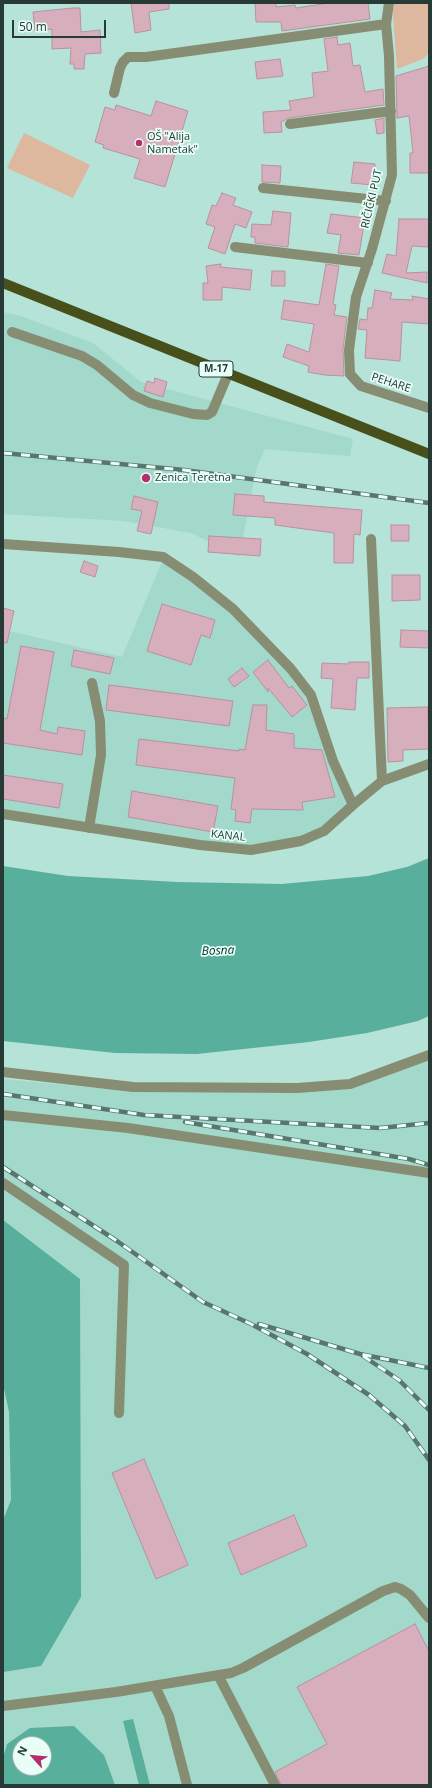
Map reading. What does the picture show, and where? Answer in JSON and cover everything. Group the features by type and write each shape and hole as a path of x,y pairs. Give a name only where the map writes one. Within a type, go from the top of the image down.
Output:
{"main road":[{"name":"M-17","path":"3,284 429,454"}],"street":[{"name":"RIČIČKI PUT","path":"350,374 350,350 356,297 368,263 392,175 391,111 386,24 389,3"},
{"path":"114,93 120,68 123,62 128,58 146,57 386,24"},
{"path":"290,124 391,111"},
{"path":"263,188 386,201"},
{"path":"235,247 368,263"},
{"path":"12,332 82,356 97,365 133,395 150,403 187,413 207,415 212,412 228,374"},
{"name":"PEHARE","path":"350,374 360,386 429,408"},
{"path":"371,539 382,782"},
{"path":"3,544 119,552 163,558 193,577 233,609 244,620 292,669 311,695 333,761 353,805"},
{"path":"89,828 101,755 100,721 92,684"},
{"name":"KANAL","path":"3,814 200,845 251,850 301,841 324,831 382,782 429,764"},
{"path":"3,1072 133,1087 297,1088 350,1084 429,1055"},
{"path":"3,1115 128,1128 429,1173"},
{"path":"3,1183 124,1265 118,1413"},
{"path":"3,1706 156,1686 231,1673 243,1668 383,1590 395,1587 410,1595 429,1618"},
{"path":"218,1675 275,1785"},
{"path":"156,1686 170,1716 187,1785"}],"shaded area":[{"path":"394,3 429,3 429,53 423,59 397,69 393,15"},
{"path":"24,133 90,165 73,198 7,168"},
{"path":"3,312 18,315 93,343 141,382 353,439 350,456 265,449 257,466 239,557 191,533 124,521 3,514"},
{"path":"164,557 234,609 311,695 353,803 324,829 300,839 250,848 199,843 3,809 3,639 5,630 122,657"},
{"path":"429,1059 429,1785 3,1785 3,1079 106,1089 349,1087 381,1078"}],"water":[{"name":"Bosna","path":"429,858 429,1016 418,1021 367,1033 309,1042 197,1054 115,1053 3,1041 3,866 68,876 177,882 282,884 368,876 407,867"},
{"path":"3,1220 80,1279 81,1597 41,1666 3,1672 3,1520 11,1500 9,1412 3,1384"},
{"path":"133,1719 150,1785 139,1785 123,1721"},
{"path":"74,1726 104,1755 115,1785 4,1785 3,1758 7,1744 12,1741 12,1776 52,1776 52,1736 18,1736 30,1728"}],"building":[{"path":"131,3 169,3 169,9 149,12 151,30 135,33"},
{"path":"255,3 276,3 276,7 295,5 296,8 329,3 368,3 370,19 282,31 281,22 256,22"},
{"path":"80,8 81,32 100,30 101,53 85,54 84,69 74,69 74,64 70,64 71,48 52,49 52,29 35,31 33,12"},
{"path":"337,37 338,45 350,43 353,66 360,65 365,92 383,89 384,105 289,118 281,122 282,132 264,133 263,112 291,110 289,101 314,97 312,73 328,71 324,39"},
{"path":"280,59 283,76 257,79 255,62"},
{"path":"429,66 429,173 410,173 410,153 413,153 409,116 397,118 396,76"},
{"name":"OŠ \"Alija Nametak\"","path":"156,101 188,111 165,187 134,178 140,159 103,148 104,145 95,142 105,107 115,110 116,105 151,116"},
{"path":"384,118 384,133 377,134 375,120"},
{"path":"354,162 375,164 373,185 351,183"},
{"path":"262,165 281,166 280,183 262,182"},
{"path":"222,193 236,198 233,205 252,212 246,228 235,224 225,254 208,248 215,227 206,224 212,205 216,206"},
{"path":"273,211 291,213 288,247 255,243 255,237 251,237 252,224 271,225"},
{"path":"331,214 365,218 359,255 338,253 341,235 327,233"},
{"path":"399,219 429,219 428,247 412,246 406,273 427,272 427,283 382,273 387,254 396,256"},
{"path":"221,264 220,267 252,270 250,290 222,287 222,300 203,300 203,283 208,283 206,266"},
{"path":"326,264 339,266 333,304 336,305 334,315 347,317 343,349 344,376 324,375 308,372 309,366 283,357 287,344 309,352 314,324 281,319 284,300 319,305"},
{"path":"272,271 285,271 285,286 271,286"},
{"path":"375,290 392,293 390,299 413,300 412,296 429,299 429,324 402,322 400,361 365,358 367,330 358,329 360,319 367,320 368,308 372,308"},
{"path":"155,378 167,382 163,397 144,391 147,381 154,383"},
{"path":"235,494 264,496 264,502 362,510 360,535 354,534 353,563 334,563 334,533 275,525 275,518 233,515"},
{"path":"134,496 158,502 151,534 137,531 142,511 131,509"},
{"path":"391,525 409,525 409,541 391,541"},
{"path":"209,536 261,539 260,556 208,552"},
{"path":"84,561 98,566 95,577 80,572"},
{"path":"392,575 420,575 420,600 392,601"},
{"path":"162,604 215,620 210,638 201,635 191,665 147,651"},
{"path":"3,608 14,611 7,643 3,642"},
{"path":"401,630 429,631 429,648 400,647"},
{"path":"21,646 54,652 40,730 57,734 58,727 85,731 82,755 3,743 3,718 7,719"},
{"path":"74,650 114,658 110,674 71,666"},
{"path":"268,660 289,688 292,686 307,705 292,717 268,688 268,692 253,672"},
{"path":"349,662 369,662 369,678 357,678 355,710 331,708 333,679 321,678 322,663 349,664"},
{"path":"242,668 249,676 234,687 228,679"},
{"path":"109,685 233,701 229,726 106,710"},
{"path":"253,705 267,705 266,730 294,734 294,748 322,750 335,797 302,802 303,810 252,809 250,823 235,821 236,810 231,809 235,778 136,765 139,739 239,751 239,749 245,750"},
{"path":"428,707 429,749 403,750 403,761 388,762 387,708"},
{"path":"3,775 63,784 59,808 3,799"},
{"path":"132,791 218,806 213,832 128,817"},
{"path":"144,1459 188,1565 156,1579 112,1473"},
{"path":"294,1515 307,1546 241,1575 228,1543"},
{"path":"415,1624 429,1651 429,1785 281,1785 275,1772 327,1744 297,1687"}],"railway":[{"path":"3,453 184,470 429,503"},
{"path":"3,1094 144,1115 380,1128 429,1123"},
{"path":"185,1122 409,1159 429,1165"},
{"path":"3,1167 117,1241 203,1302 251,1324 307,1354 369,1395 405,1426 429,1460"},
{"path":"259,1324 360,1354 429,1368"},
{"path":"363,1356 399,1380 429,1410"}],"place":[{"name":"OŠ \"Alija Nametak\"","path":"139,143"},
{"name":"Zenica Teretna","path":"146,478"}]}
